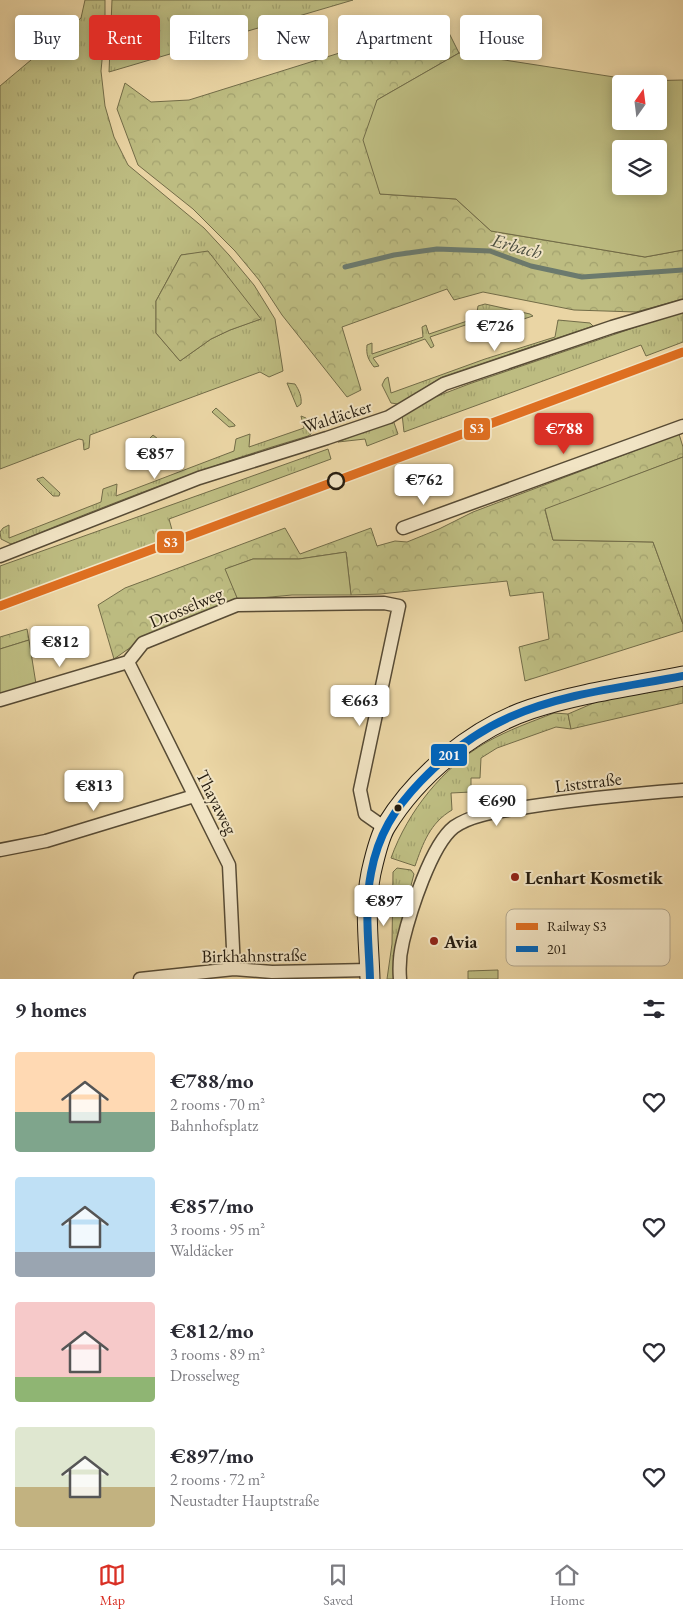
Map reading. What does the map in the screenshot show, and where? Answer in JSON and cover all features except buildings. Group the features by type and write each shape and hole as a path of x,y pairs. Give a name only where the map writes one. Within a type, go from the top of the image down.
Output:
{"street":[{"name":"Waldäcker","path":"0,556 199,478 389,417 444,384 612,327 683,306"},
{"path":"403,528 683,426"},
{"name":"Drosselweg","path":"128,662 143,643 237,604 375,603 399,606 360,790 365,814 385,828"},
{"path":"0,700 128,662"},
{"name":"Thayaweg","path":"128,662 229,865 234,969"},
{"path":"369,974 367,933 371,875 385,828 420,781 469,741 499,724 530,710 565,700 683,676"},
{"name":"Liststraße","path":"400,979 403,942 419,890 444,837 462,822 511,810 575,800 683,790"},
{"path":"0,850 46,841 194,796"},
{"name":"Birkhahnstraße","path":"140,979 234,969 272,976 369,974"}],"green space":[{"path":"85,0 105,0 105,15 89,15 89,60 102,60 101,71 105,106 114,137 128,165 204,228 254,285 275,319 283,371 269,377 260,372 90,435 89,448 84,450 83,440 79,439 0,469 0,86 31,60 79,60 79,20","holes":["208,252 260,319 211,339 180,361 156,333 156,301 181,255"]},
{"path":"112,0 353,0 302,15 258,15 258,28 248,31 248,15 170,15 170,54 160,57 160,15 111,15"},
{"path":"450,35 459,53 450,58"},
{"path":"338,53 338,60 447,60 377,100 380,194 456,199 491,231 645,257 683,250 683,299 636,312 574,310 483,292 454,300 447,289 342,327 361,390 347,397 282,315 259,280 235,251 193,209 138,165 117,109 125,83 151,102 189,100 317,60 328,60 328,57"},
{"path":"459,53 460,60 504,60 612,77 612,130 668,130 668,80 683,80 683,250 645,257 491,231 456,199 380,194 363,140 377,100 447,60 450,60"},
{"path":"110,60 150,60 109,72"},
{"path":"208,251 261,319 211,339 180,361 156,333 156,301 181,255"},
{"path":"485,304 533,316 511,323 501,313 430,337 434,346 431,348 425,339 373,358 379,366 374,367 369,359 367,345 372,343 372,354 423,337 422,327 426,325 429,334 476,318 478,306"},
{"path":"683,311 683,342 646,356 641,345 404,432 402,414 435,397"},
{"path":"558,320 590,323 593,326 442,377 398,404 391,403 382,385 388,377 391,393 485,359 555,337"},
{"path":"287,383 295,384 299,391 301,404 297,407"},
{"path":"216,408 235,426 229,427 212,412"},
{"path":"301,416 306,418 312,426 311,434 308,436 234,459 161,485 17,542 11,544 1,539 0,532 9,525 9,538 101,502 103,489 117,484 116,496 234,451 236,439 250,434 249,447 304,428"},
{"path":"393,420 398,434 367,446 365,439 338,442"},
{"path":"679,434 683,447 683,457 545,510 553,540 653,542 683,624 683,631 525,681 519,647 549,639 543,592 510,596 507,581 380,594 351,595 346,552 299,559 253,559 226,569 238,600 151,633 114,659 98,605 125,588 285,528 300,554 371,528 377,546 395,541 407,542 473,512"},
{"path":"153,435 173,451 172,453 166,454 149,439"},
{"path":"328,449 331,459 169,519 174,537 0,601 0,566"},
{"path":"683,457 683,624 653,542 553,540 545,509"},
{"path":"43,477 60,493 59,496 53,496 37,480"},
{"path":"346,552 351,595 292,595 238,600 225,569 253,559 299,559"},
{"path":"27,629 29,640 0,649 0,637"},
{"path":"29,640 36,684 0,694 0,649"},
{"path":"683,683 683,703 571,729 568,714 603,699"},
{"path":"554,713 568,714 571,729 556,727 497,748 481,758 480,778 471,778 471,792 451,793 452,810 438,821 428,834 415,866 391,858 417,807 442,777 456,764 487,742 520,726"},
{"path":"397,868 411,870 414,874 398,935 394,979 387,979 392,944 393,872"},
{"path":"498,970 498,979 468,979 468,971"}],"waterway":[{"name":"Erbach","path":"345,267 394,255 437,249 490,251 531,266 582,277 683,270"}],"rail line":[{"name":"S3","path":"0,606 683,352"}],"transit line":[{"name":"201","path":"370,979 368,899 374,859 388,823 395,812 411,791 431,771 473,737 497,723 531,709 573,696 683,676"}],"place":[{"name":"Lenhart Kosmetik","path":"515,877"},
{"name":"Avia","path":"434,941"}]}
